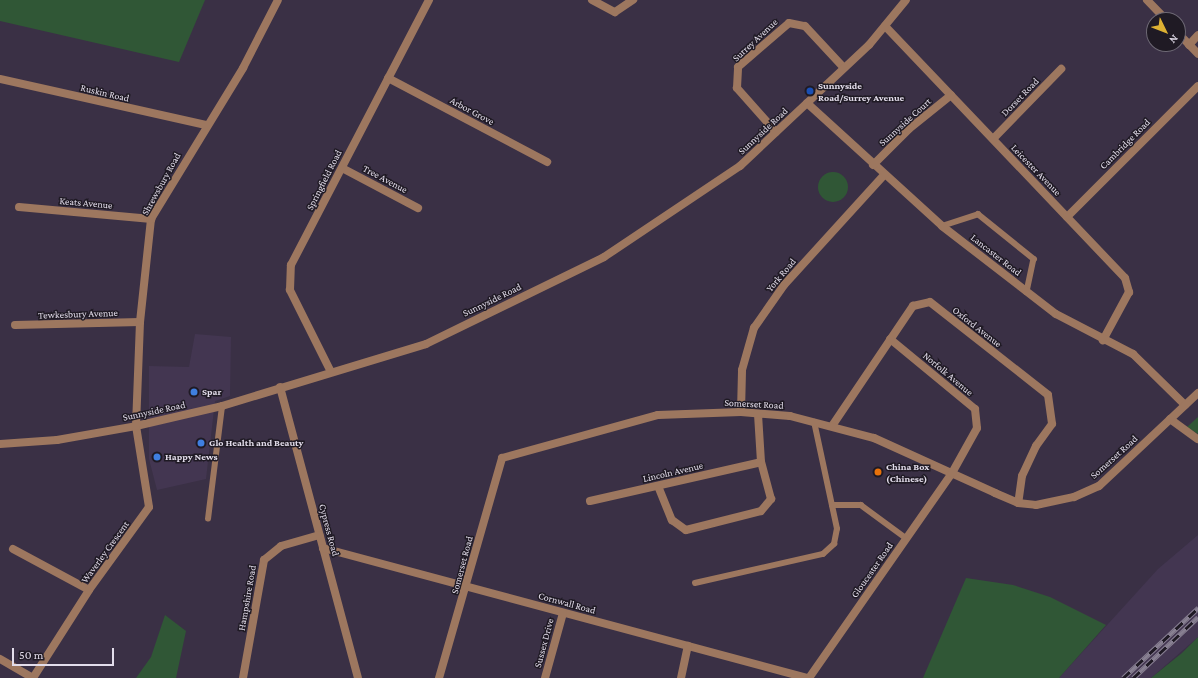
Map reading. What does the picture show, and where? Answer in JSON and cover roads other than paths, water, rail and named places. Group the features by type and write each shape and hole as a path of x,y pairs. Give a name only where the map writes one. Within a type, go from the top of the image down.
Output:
{"street":[{"name":"Shrewsbury Road","path":"136,426 140,322 151,219 206,125 243,68 278,0"},
{"name":"Springfield Road","path":"330,372 290,290 291,266 428,0"},
{"path":"592,0 615,12 633,0"},
{"name":"Sunnyside Road","path":"0,444 57,440 136,426 222,406 280,387 426,344 604,257 740,166 844,68 885,26 906,0"},
{"path":"1147,0 1158,12"},
{"name":"Surrey Avenue","path":"776,132 737,88 738,67 789,23 805,26 844,68"},
{"name":"Leicester Avenue","path":"885,26 1125,278 1129,292 1103,340"},
{"path":"1190,45 1198,35"},
{"path":"1186,41 1198,54"},
{"name":"Dorset Road","path":"993,139 1061,69"},
{"name":"Arbor Grove","path":"388,78 547,162"},
{"name":"Ruskin Road","path":"0,80 206,125"},
{"name":"Cambridge Road","path":"1067,217 1198,86"},
{"name":"Sunnyside Court","path":"874,165 909,129 951,95"},
{"name":"Lancaster Road","path":"807,103 884,175 942,226 1056,314 1103,340 1133,354 1185,405"},
{"name":"Tree Avenue","path":"342,168 418,208"},
{"name":"York Road","path":"741,412 742,370 754,328 784,285 884,175"},
{"name":"Keats Avenue","path":"19,207 151,219"},
{"name":"Oxford Avenue","path":"832,426 913,306 930,302 1048,394 1052,424 1036,446 1022,476 1018,503"},
{"name":"Tewkesbury Avenue","path":"15,325 140,322"},
{"name":"Norfolk Avenue","path":"890,339 975,409 977,428 952,473"},
{"name":"Cypress Road","path":"280,387 358,678"},
{"name":"Somerset Road","path":"439,678 467,587 502,458 658,415 741,412 790,416 874,438 1018,503 1053,503 1099,486 1198,393"},
{"path":"658,486 672,520 686,530 761,511 771,499 761,462 758,414"},
{"path":"1170,419 1198,438"},
{"name":"Waverley Crescent","path":"33,678 89,590 150,507 136,426"},
{"name":"Lincoln Avenue","path":"590,501 761,462"},
{"name":"Gloucester Road","path":"808,678 952,473"},
{"name":"Hampshire Road","path":"243,678 264,560 281,546 320,535"},
{"name":"Cornwall Road","path":"323,548 808,678"},
{"path":"13,549 89,590"},
{"name":"Sussex Drive","path":"545,678 562,613"},
{"path":"680,678 688,646"},
{"path":"0,659 33,678"}],"lane":[{"path":"942,226 978,214 1034,258 1027,292"},
{"path":"208,519 222,406"},
{"path":"695,583 823,554 834,544 837,529 814,422"},
{"path":"832,505 861,505 906,538"}],"railway":[{"path":"1123,678 1198,608"},
{"path":"1133,678 1198,617"}],"place":[{"name":"Sunnyside Road/Surrey Avenue","path":"810,91"},
{"name":"Spar","path":"194,392"},
{"name":"Glo Health and Beauty","path":"201,443"},
{"name":"Happy News","path":"157,457"},
{"name":"China Box (Chinese)","path":"878,472"}]}
